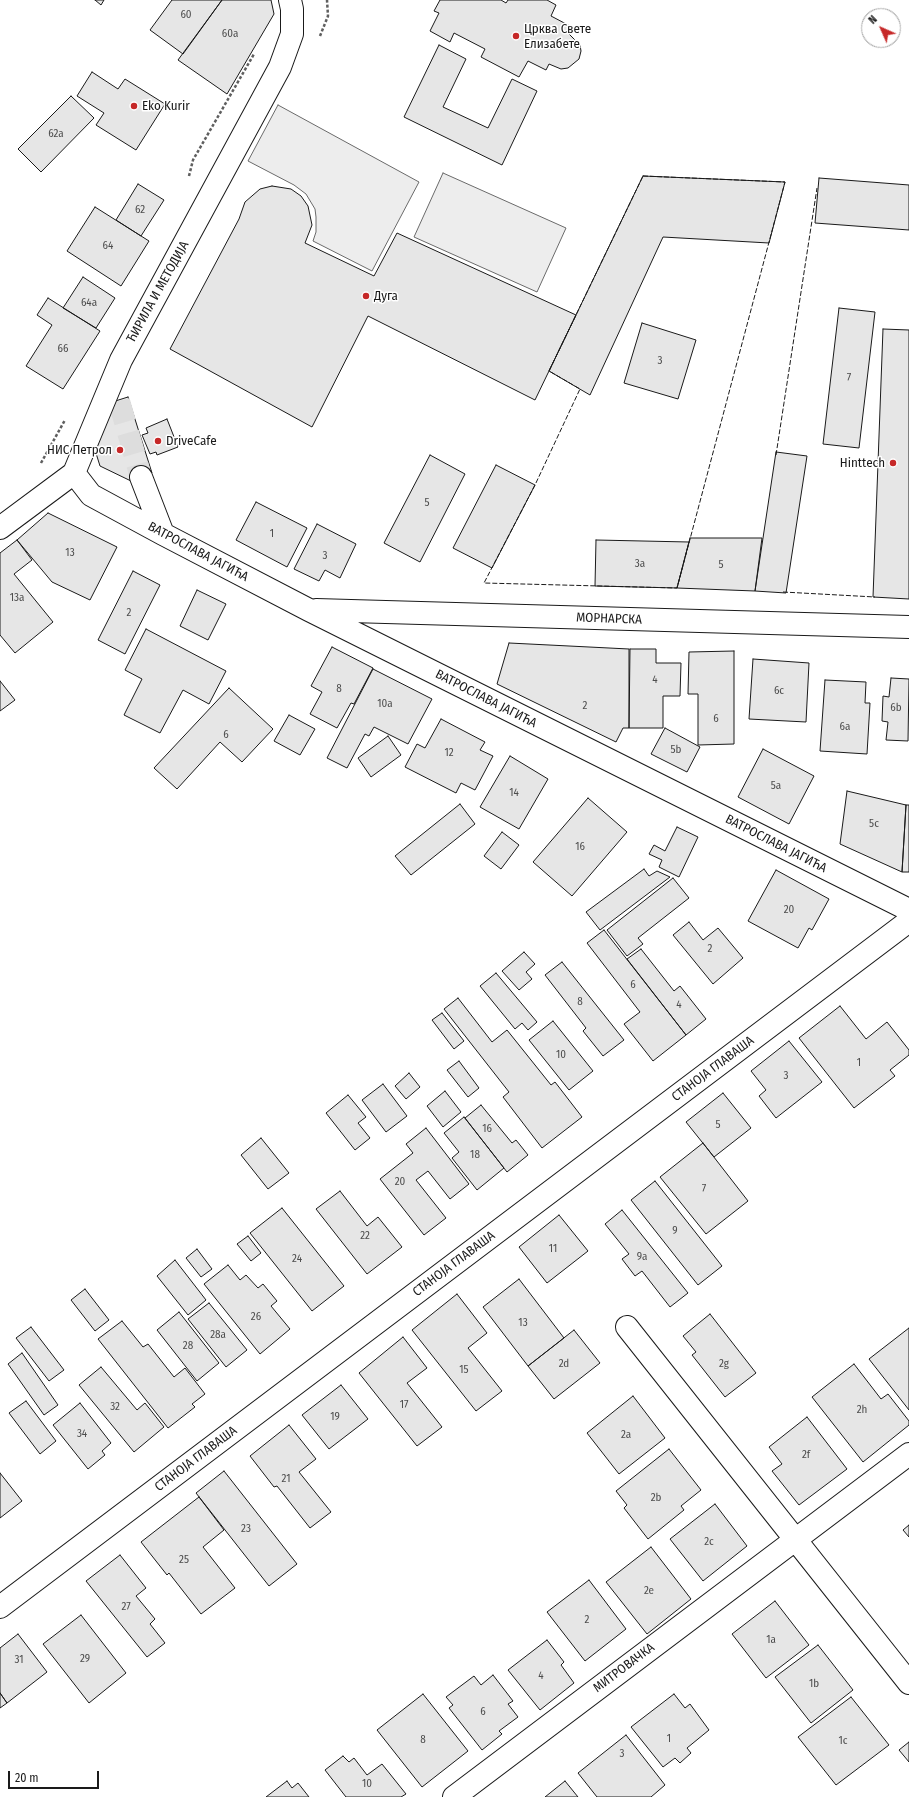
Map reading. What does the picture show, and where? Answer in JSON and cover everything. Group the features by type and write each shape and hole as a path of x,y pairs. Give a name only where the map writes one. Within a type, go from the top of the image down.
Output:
{"street":[{"name":"ЋИРИЛА И МЕТОДИЈА","path":"74,473 121,360 264,100 280,67 292,34 292,9 290,0"},
{"path":"119,400 121,360"},
{"path":"0,528 74,473"},
{"name":"ВАТРОСЛАВА ЈАГИЋА","path":"74,473 91,494 163,534 309,610 909,910"},
{"path":"141,477 163,534"},
{"name":"МОРНАРСКА","path":"309,610 909,627"},
{"name":"СТАНОЈА ГЛАВАША","path":"0,1607 909,921"},
{"path":"627,1327 909,1683"},
{"name":"МИТРОВАЧКА","path":"454,1797 795,1538 909,1454"}],"shaded area":[{"path":"278,105 419,182 372,271 313,241 316,232 315,209 306,194 294,185 248,161"},
{"path":"443,173 566,228 537,292 414,237"}],"building":[{"path":"95,0 104,0 101,5"},
{"path":"172,0 222,0 183,54 150,30"},
{"path":"222,0 271,0 274,14 227,94 178,60"},
{"name":"Црква Свете Елизабете","path":"440,0 501,0 506,3 508,0 547,0 556,5 551,16 570,26 567,32 580,45 581,51 579,59 568,68 561,69 549,64 546,70 528,61 519,77 481,57 485,49 454,33 450,42 430,31 439,13 434,11"},
{"path":"439,45 466,59 443,107 488,128 512,79 537,91 502,165 404,117"},
{"path":"92,72 118,89 125,79 165,104 136,150 96,125 104,113 77,96"},
{"path":"71,96 94,118 41,172 18,149"},
{"path":"643,176 785,182 769,243 663,237 590,395 549,371"},
{"path":"819,178 909,185 909,230 815,223"},
{"path":"138,184 164,200 141,236 116,220"},
{"name":"Дуга","path":"272,186 291,189 301,196 308,206 312,225 305,243 374,276 397,233 576,315 535,400 368,316 312,427 170,349 239,219 245,202 260,189"},
{"path":"95,207 149,241 121,286 67,251"},
{"path":"83,277 115,298 96,328 63,308"},
{"path":"48,298 100,331 63,389 26,366 52,325 37,315"},
{"path":"839,308 875,312 859,448 823,444"},
{"path":"642,323 696,340 678,399 624,383"},
{"name":"Hinttech","path":"883,329 909,330 909,599 873,597"},
{"name":"НИС Петрол","path":"128,397 152,473 131,481 100,466 90,434 109,403"},
{"path":"167,419 178,447 157,455 156,452 150,454 142,435 148,433 146,428"},
{"path":"776,452 807,456 786,593 755,591"},
{"path":"430,455 465,474 420,562 384,543"},
{"path":"496,465 535,485 492,568 453,548"},
{"path":"256,502 307,528 287,567 236,540"},
{"path":"48,513 117,547 90,600 52,582 17,540"},
{"path":"317,524 356,544 340,578 325,570 319,581 294,569"},
{"path":"690,538 762,538 755,591 677,588"},
{"path":"17,540 32,560 14,574 53,622 15,653 0,635 0,553"},
{"path":"596,540 689,542 677,588 595,586"},
{"path":"133,571 160,585 125,654 98,640"},
{"path":"197,590 226,604 208,640 180,626"},
{"path":"146,629 226,671 209,704 183,690 160,733 124,715 142,679 125,670"},
{"path":"509,643 629,649 629,728 623,728 616,742 497,684"},
{"path":"332,647 373,668 354,704 351,703 337,728 310,714 322,692 311,686"},
{"path":"630,649 656,649 656,663 681,663 680,696 663,696 663,728 629,728"},
{"path":"734,651 734,744 698,745 698,694 688,694 689,652"},
{"path":"753,659 809,663 806,722 749,719"},
{"path":"373,669 432,699 408,744 374,727 369,736 365,734 347,768 327,758"},
{"path":"891,678 909,679 908,741 886,740 888,722 882,721 883,696 889,697"},
{"path":"825,680 866,682 865,703 870,703 867,754 820,751"},
{"path":"0,681 15,700 0,711"},
{"path":"229,688 273,729 242,762 220,742 177,789 154,768"},
{"path":"289,715 315,729 300,755 274,741"},
{"path":"441,719 485,742 480,750 493,756 475,790 461,783 456,793 405,767 417,744 425,748"},
{"path":"665,728 700,747 687,772 651,754"},
{"path":"388,736 401,755 371,777 358,758"},
{"path":"763,749 814,776 789,824 738,797"},
{"path":"510,756 548,779 519,829 480,807"},
{"path":"847,791 906,805 902,872 840,844"},
{"path":"588,798 627,832 572,896 533,862"},
{"path":"460,804 475,824 411,875 395,856"},
{"path":"906,805 909,805 909,872 902,872"},
{"path":"677,827 698,837 679,877 659,867 662,860 649,854 654,845 665,851"},
{"path":"502,832 519,845 501,869 484,856"},
{"path":"644,869 649,876 657,871 670,877 600,930 586,912"},
{"path":"776,870 829,899 812,930 809,928 798,948 748,921"},
{"path":"673,878 689,898 638,938 643,944 627,956 607,930"},
{"path":"689,922 703,940 718,928 743,958 713,984 673,935"},
{"path":"604,930 686,1035 653,1061 624,1024 640,1012 587,943"},
{"path":"641,949 674,991 680,986 706,1019 686,1035 627,959"},
{"path":"524,952 535,964 526,972 532,979 519,990 502,971"},
{"path":"562,962 624,1040 603,1056 583,1031 586,1028 545,975"},
{"path":"496,973 537,1022 528,1030 522,1023 515,1029 480,986"},
{"path":"458,998 492,1042 507,1030 551,1085 555,1082 582,1117 542,1148 503,1097 509,1092 444,1009"},
{"path":"840,1006 866,1039 887,1022 909,1050 909,1055 890,1070 895,1076 854,1108 799,1038"},
{"path":"442,1013 464,1041 454,1049 432,1020"},
{"path":"553,1021 593,1071 569,1090 529,1040"},
{"path":"789,1041 822,1082 776,1118 759,1096 766,1090 751,1071"},
{"path":"459,1061 479,1088 468,1097 447,1070"},
{"path":"409,1073 420,1087 406,1099 395,1086"},
{"path":"383,1084 407,1116 386,1132 362,1100"},
{"path":"445,1091 461,1112 443,1127 427,1106"},
{"path":"723,1093 751,1128 714,1157 686,1122"},
{"path":"348,1095 366,1117 358,1123 370,1138 355,1150 326,1113"},
{"path":"481,1105 512,1143 516,1140 528,1155 507,1172 465,1118"},
{"path":"464,1117 504,1168 477,1190 452,1158 459,1152 444,1133"},
{"path":"426,1128 469,1184 450,1199 428,1171 416,1180 446,1218 424,1235 380,1179 413,1153 406,1144"},
{"path":"261,1138 289,1173 268,1189 241,1155"},
{"path":"703,1143 748,1201 706,1234 660,1177"},
{"path":"655,1181 722,1266 698,1285 631,1200"},
{"path":"340,1191 367,1226 378,1217 402,1247 367,1274 316,1209"},
{"path":"282,1208 344,1286 312,1311 250,1233"},
{"path":"622,1210 688,1293 670,1307 642,1271 635,1276 622,1259 629,1254 605,1224"},
{"path":"559,1215 588,1251 547,1283 519,1247"},
{"path":"248,1236 261,1253 251,1261 237,1244"},
{"path":"197,1249 212,1269 201,1277 186,1258"},
{"path":"175,1260 206,1300 188,1315 157,1276"},
{"path":"228,1265 240,1280 246,1275 258,1288 263,1284 277,1301 271,1306 290,1329 260,1354 204,1284"},
{"path":"519,1279 564,1338 528,1366 483,1307"},
{"path":"85,1289 109,1320 95,1331 71,1300"},
{"path":"457,1294 487,1333 468,1348 502,1391 476,1411 412,1330"},
{"path":"209,1303 247,1350 226,1367 188,1319"},
{"path":"179,1312 219,1363 197,1381 157,1330"},
{"path":"710,1314 756,1373 725,1397 692,1355 696,1352 683,1336"},
{"path":"122,1321 143,1347 148,1344 174,1377 185,1368 205,1394 192,1404 195,1407 168,1428 98,1339"},
{"path":"31,1327 64,1370 49,1381 16,1338"},
{"path":"909,1328 909,1410 869,1359"},
{"path":"574,1330 600,1363 554,1399 528,1366"},
{"path":"403,1337 427,1368 407,1383 442,1427 417,1446 359,1373"},
{"path":"22,1353 58,1405 44,1415 8,1364"},
{"path":"854,1364 881,1399 888,1394 909,1421 909,1425 863,1462 812,1397"},
{"path":"101,1367 137,1410 145,1403 164,1427 134,1452 79,1385"},
{"path":"341,1385 368,1419 329,1449 302,1415"},
{"path":"633,1396 665,1438 619,1474 587,1433"},
{"path":"26,1401 56,1441 40,1454 9,1413"},
{"path":"80,1403 111,1443 102,1451 105,1455 88,1469 53,1425"},
{"path":"807,1417 847,1469 799,1505 772,1471 782,1464 769,1447"},
{"path":"289,1425 316,1459 299,1472 331,1512 310,1528 277,1486 274,1487 250,1456"},
{"path":"669,1449 701,1490 681,1506 684,1510 648,1539 624,1508 627,1505 616,1491"},
{"path":"224,1471 297,1564 269,1586 196,1493"},
{"path":"0,1473 22,1501 0,1518"},
{"path":"199,1497 224,1530 203,1547 235,1588 201,1614 169,1573 167,1575 141,1542"},
{"path":"715,1504 747,1546 703,1581 670,1539"},
{"path":"909,1525 909,1537 903,1530"},
{"path":"651,1547 691,1599 647,1634 606,1582"},
{"path":"120,1555 146,1588 136,1596 155,1619 150,1624 165,1643 147,1657 86,1581"},
{"path":"589,1580 626,1629 585,1661 547,1612"},
{"path":"775,1601 809,1645 766,1678 732,1634"},
{"path":"81,1615 126,1673 89,1703 43,1644"},
{"path":"18,1634 47,1672 7,1703 0,1693 0,1648"},
{"path":"547,1640 564,1662 561,1665 574,1683 540,1710 508,1670"},
{"path":"818,1645 853,1690 811,1723 775,1677"},
{"path":"493,1675 513,1701 508,1704 518,1717 499,1731 502,1734 482,1750 449,1708 453,1705 446,1697 474,1676 481,1685"},
{"path":"0,1693 7,1703 0,1708"},
{"path":"423,1694 468,1751 422,1787 377,1730"},
{"path":"674,1694 685,1708 690,1704 709,1730 687,1748 691,1753 680,1763 675,1758 663,1767 631,1727"},
{"path":"851,1697 889,1745 836,1785 798,1737"},
{"path":"626,1735 665,1785 651,1797 597,1797 578,1773"},
{"path":"909,1742 909,1762 899,1750"},
{"path":"343,1756 349,1762 354,1758 367,1775 382,1764 406,1794 401,1797 346,1797 325,1770"},
{"path":"287,1781 292,1788 298,1783 309,1797 266,1797"},
{"path":"565,1781 578,1797 545,1797"}],"tunnel":[{"path":"119,401 141,477"}],"fence":[{"path":"643,176 785,182 677,588 484,583 535,485 580,389 549,371 643,176"},
{"path":"776,455 817,188"},
{"path":"783,592 875,597"}],"place":[{"name":"Црква Свете Елизабете","path":"516,36"},
{"name":"Eko Kurir","path":"134,106"},
{"name":"Дуга","path":"366,296"},
{"name":"DriveCafe","path":"158,441"},
{"name":"НИС Петрол","path":"120,450"},
{"name":"Hinttech","path":"893,463"}]}
